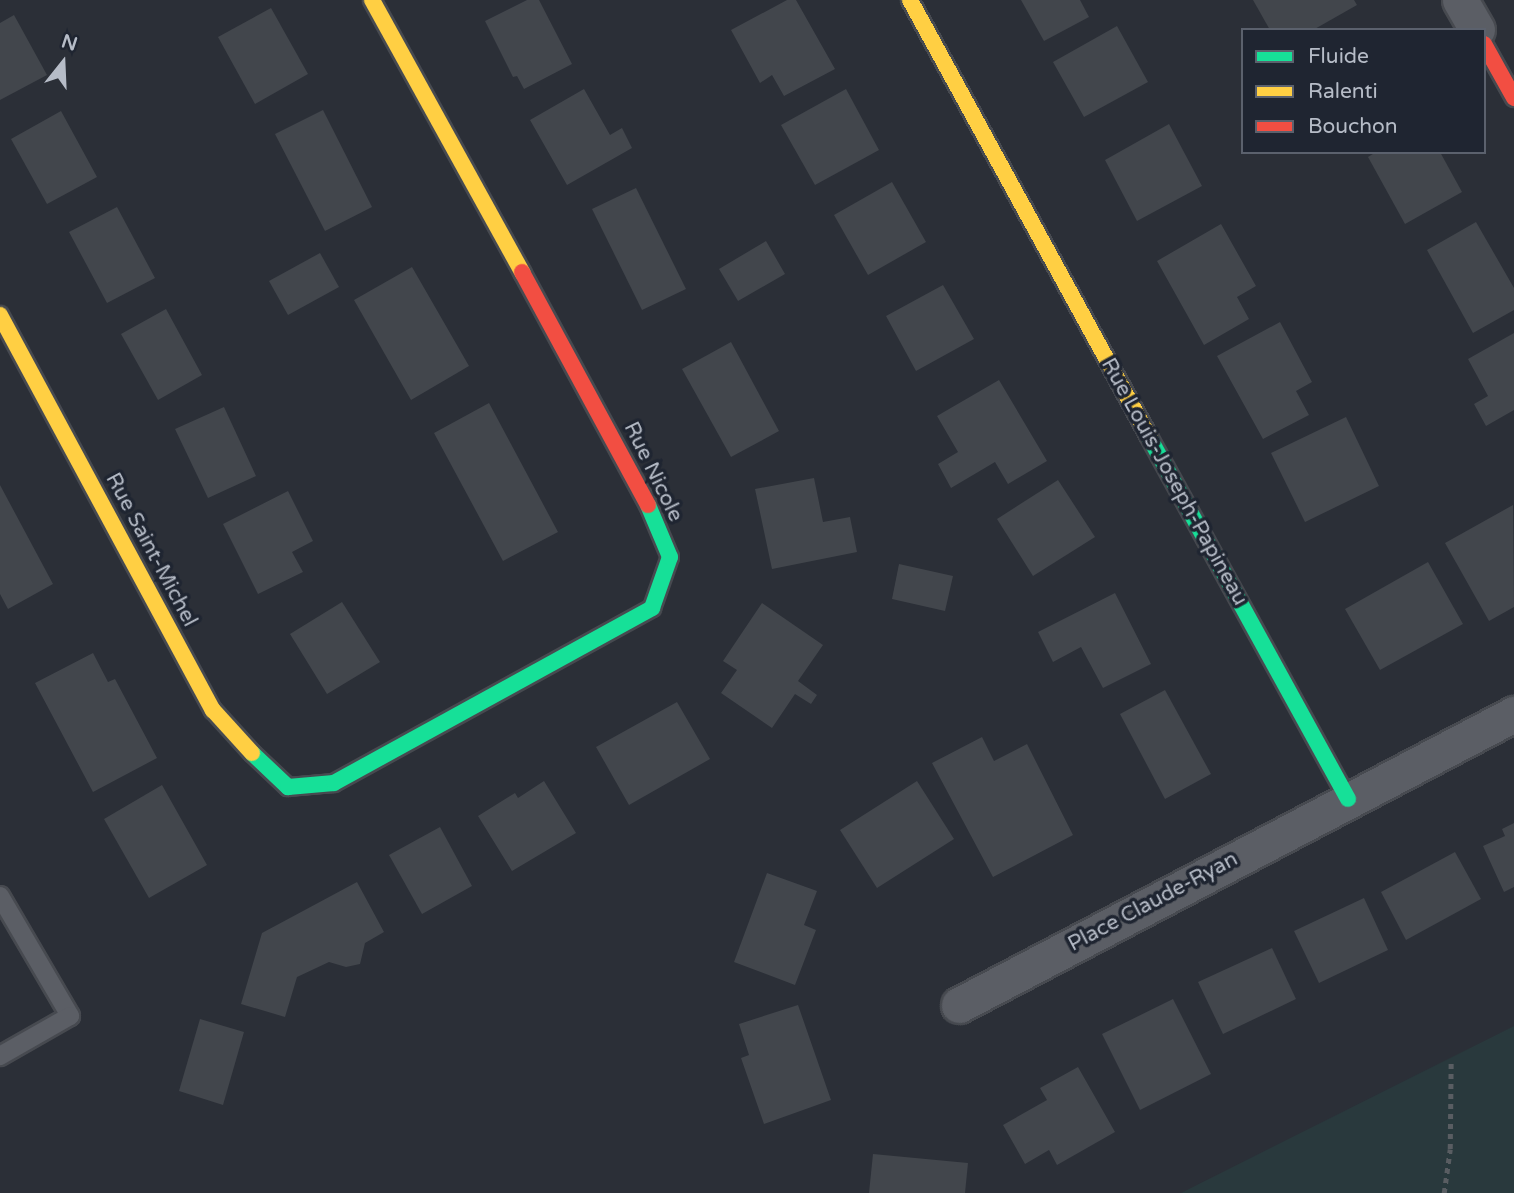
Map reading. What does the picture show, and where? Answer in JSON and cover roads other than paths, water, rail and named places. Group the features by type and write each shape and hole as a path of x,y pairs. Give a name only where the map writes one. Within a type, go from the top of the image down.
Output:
{"street":[{"name":"Rue Nicole","path":"288,787 334,783 502,688 652,608 670,557 643,492 372,0"},
{"name":"Rue Louis-Joseph-Papineau","path":"910,0 1348,799"},
{"path":"1460,0 1476,28"},
{"path":"1486,48 1514,98"},
{"name":"Rue Saint-Michel","path":"0,316 213,710 246,747 288,787"},
{"path":"1348,799 1514,713"},
{"name":"Place Claude-Ryan","path":"959,1005 1348,799"}],"lane":[{"path":"0,896 70,1016 0,1056"}]}
